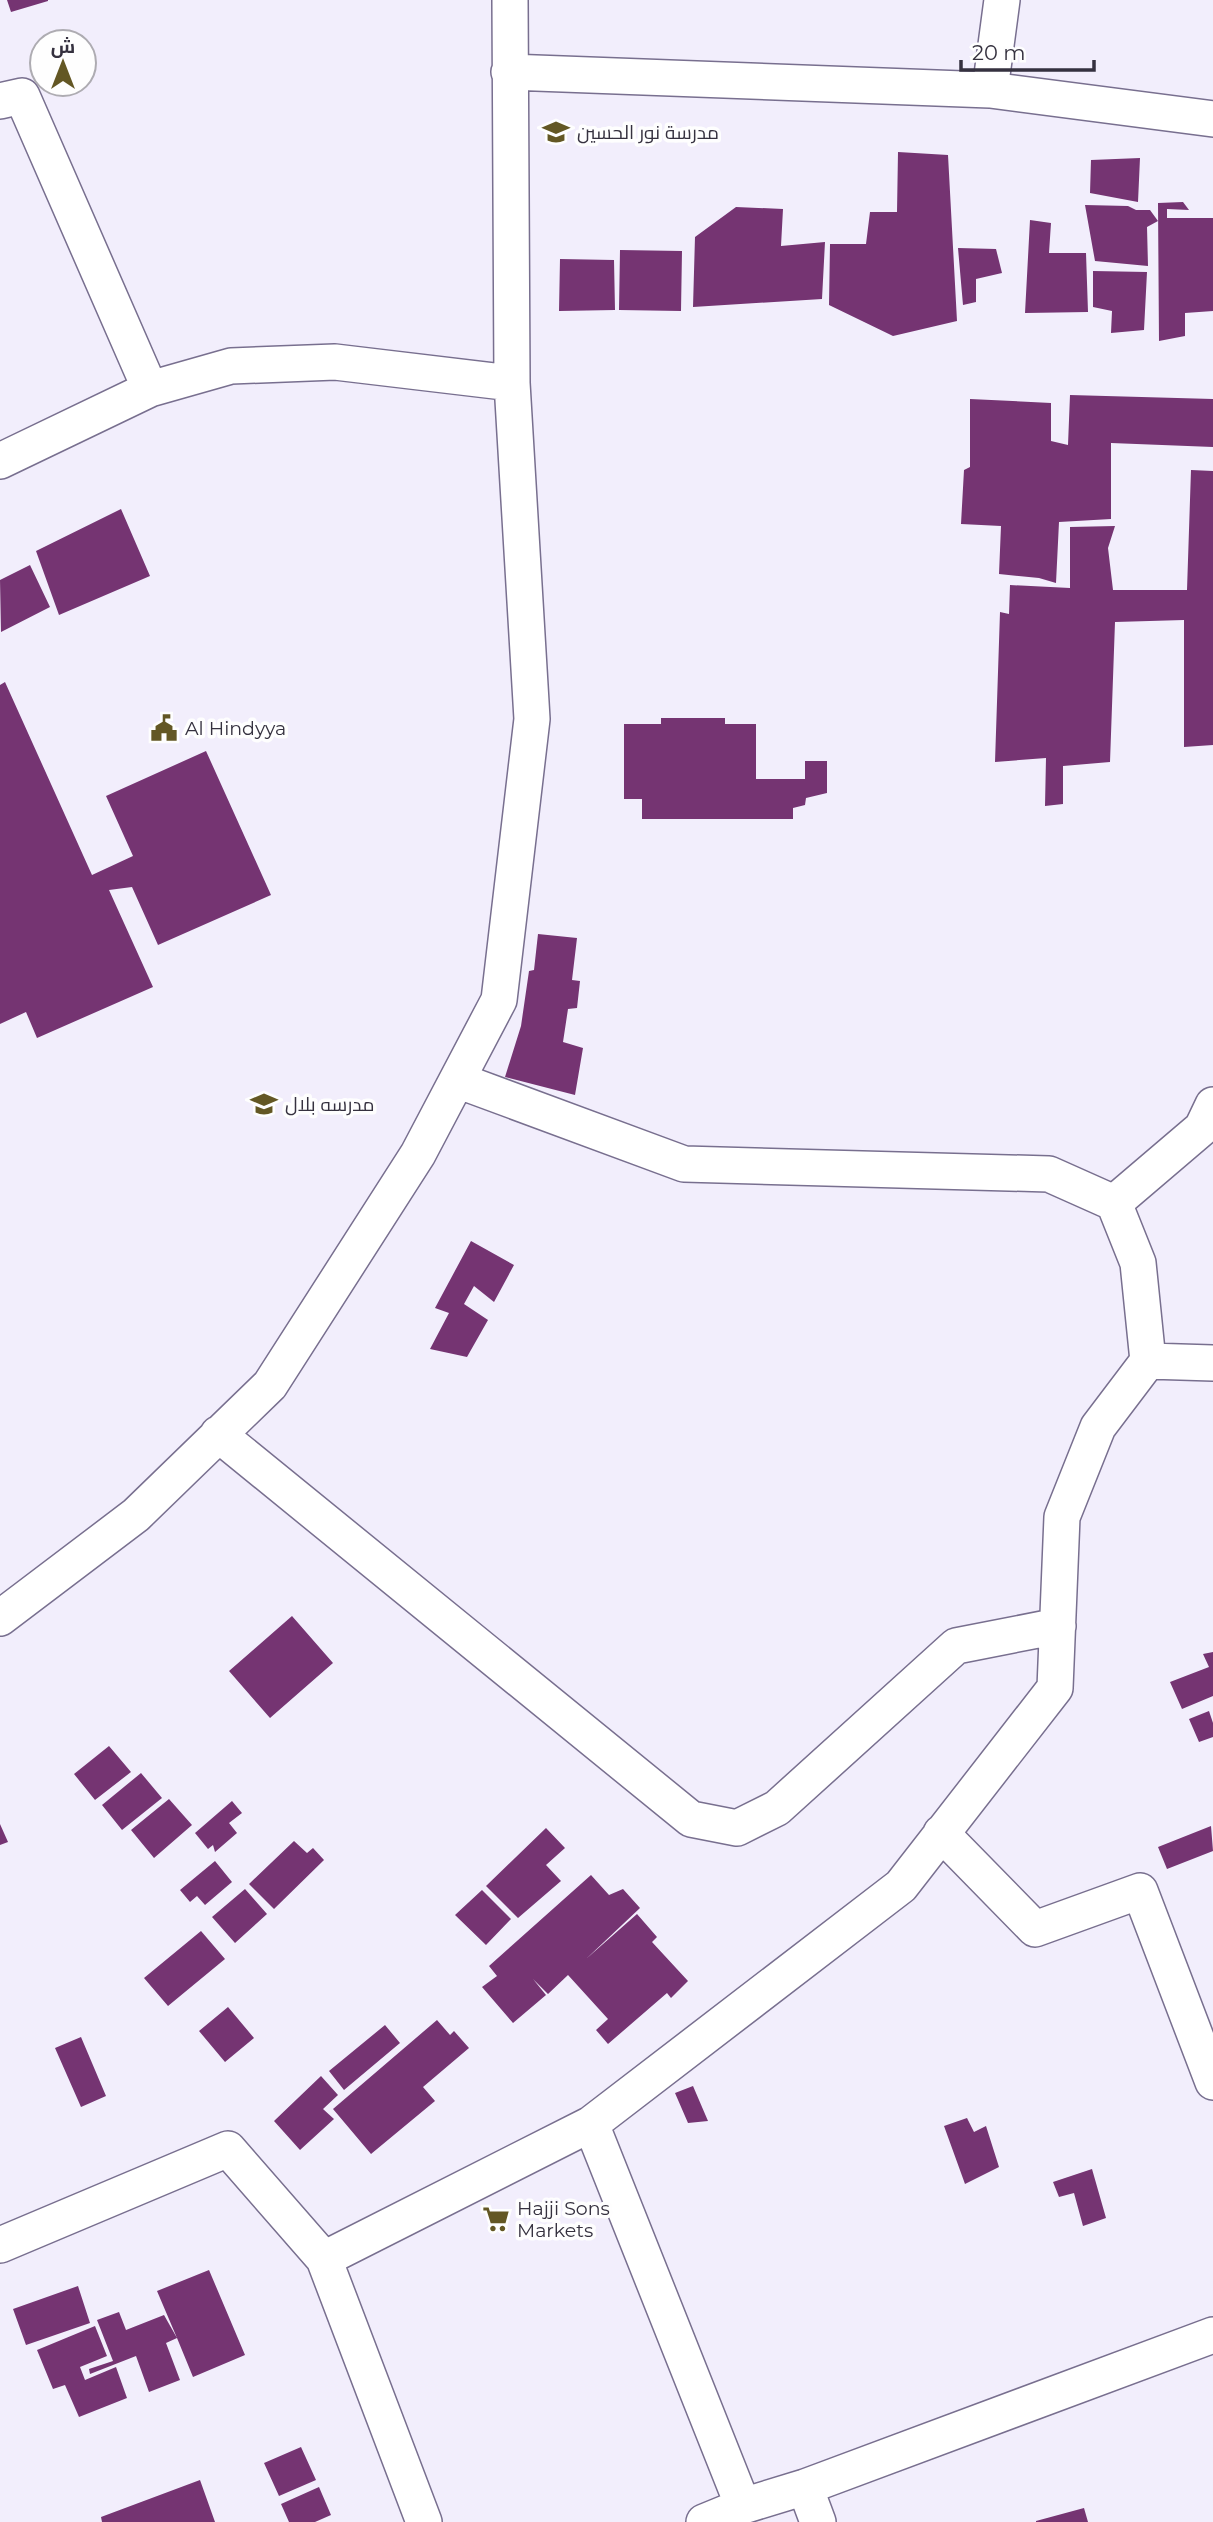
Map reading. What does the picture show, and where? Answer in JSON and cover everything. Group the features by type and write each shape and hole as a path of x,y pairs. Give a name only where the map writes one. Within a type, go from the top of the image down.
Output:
{"street":[{"path":"0,1619 136,1515 270,1385 418,1154 499,1000 532,719 512,383 510,0"},
{"path":"990,90 1002,0"},
{"path":"509,72 990,90 1213,119"},
{"path":"0,102 22,96 150,389"},
{"path":"0,461 150,389 231,366 335,362 512,383"},
{"path":"324,2259 591,2124 901,1886 1055,1688 1062,1517 1098,1427 1148,1361 1138,1263 1114,1203 1049,1174 684,1164 457,1080"},
{"path":"1114,1203 1202,1128 1213,1105"},
{"path":"1148,1361 1213,1363"},
{"path":"218,1434 691,1819 737,1828 777,1808 956,1646 1058,1626"},
{"path":"941,1833 1035,1929 1140,1891 1207,2042 1213,2082"},
{"path":"591,2124 743,2506"},
{"path":"0,2245 228,2148 324,2259 424,2522"},
{"path":"704,2522 743,2506 805,2487 1213,2334"},
{"path":"805,2487 818,2522"}],"building":[{"path":"7,0 48,0 48,1 11,12"},
{"path":"898,152 948,155 957,321 893,336 829,305 830,244 866,244 870,212 897,212"},
{"path":"1140,158 1138,202 1090,193 1091,160"},
{"path":"1183,202 1189,210 1167,209 1167,218 1213,218 1213,311 1185,313 1185,336 1159,341 1158,203"},
{"path":"1085,205 1128,206 1136,210 1150,210 1158,221 1147,227 1148,266 1095,261"},
{"path":"736,207 783,209 781,246 825,242 822,299 693,307 695,237"},
{"path":"1030,220 1051,223 1049,253 1086,253 1088,312 1025,313"},
{"path":"958,248 996,249 1002,273 976,279 976,302 963,305"},
{"path":"620,250 682,251 681,311 619,310"},
{"path":"560,259 614,260 615,310 559,311"},
{"path":"1093,271 1147,272 1144,330 1111,333 1112,311 1093,307"},
{"path":"1070,395 1213,399 1213,447 1111,443 1111,519 1059,522 1056,583 1039,578 999,574 1001,526 961,524 964,470 970,467 970,399 1051,403 1051,441 1068,445"},
{"path":"1191,470 1213,471 1213,745 1184,747 1184,620 1115,622 1110,762 1063,766 1063,804 1045,806 1046,758 995,762 1000,612 1009,614 1010,585 1070,588 1070,527 1115,526 1108,548 1113,590 1187,590"},
{"path":"121,509 150,576 59,615 36,551"},
{"path":"30,565 50,607 1,632 0,580"},
{"path":"5,682 92,875 133,856 106,796 206,751 271,895 158,945 132,887 109,890 153,987 37,1038 26,1012 0,1024 0,685"},
{"path":"661,718 725,718 725,724 756,724 756,779 805,779 805,761 827,761 827,793 806,798 805,805 793,808 793,819 642,819 642,799 624,799 624,724 661,724"},
{"path":"538,934 577,938 572,980 580,981 577,1008 568,1009 563,1042 583,1048 575,1095 505,1077 521,1026 529,971 534,970"},
{"path":"471,1241 514,1265 494,1302 474,1286 464,1304 488,1320 467,1357 430,1349 449,1313 435,1308"},
{"path":"292,1616 333,1663 270,1718 229,1671"},
{"path":"1213,1652 1213,1696 1182,1709 1170,1682 1209,1667 1203,1654"},
{"path":"1209,1711 1213,1723 1213,1737 1199,1742 1189,1719"},
{"path":"109,1746 131,1772 95,1800 74,1774"},
{"path":"141,1773 162,1798 122,1830 102,1805"},
{"path":"169,1799 192,1825 154,1858 131,1830"},
{"path":"232,1801 242,1813 229,1823 237,1833 215,1852 213,1845 208,1849 195,1833"},
{"path":"0,1824 8,1842 0,1845"},
{"path":"1211,1826 1213,1851 1167,1869 1158,1847"},
{"path":"546,1828 565,1848 546,1865 561,1881 518,1918 486,1886"},
{"path":"294,1841 307,1853 313,1848 324,1860 274,1909 249,1884"},
{"path":"215,1861 232,1882 205,1905 197,1896 190,1902 180,1890"},
{"path":"591,1875 609,1895 623,1889 640,1908 586,1959 637,1914 657,1937 652,1942 688,1981 671,1998 667,1993 608,2044 596,2030 608,2019 568,1975 548,1994 533,1979 546,1995 513,2023 482,1987 497,1976 489,1966"},
{"path":"245,1889 267,1914 235,1943 212,1917"},
{"path":"482,1890 511,1919 486,1945 455,1915"},
{"path":"201,1931 225,1959 168,2006 144,1978"},
{"path":"228,2007 254,2038 225,2062 199,2031"},
{"path":"437,2020 450,2035 454,2031 469,2048 423,2087 435,2101 371,2154 333,2109"},
{"path":"385,2025 400,2043 344,2090 329,2071"},
{"path":"81,2037 106,2096 81,2107 55,2048"},
{"path":"321,2076 338,2095 323,2109 334,2119 300,2150 274,2121"},
{"path":"693,2086 708,2121 688,2123 675,2093"},
{"path":"967,2118 974,2132 986,2126 999,2167 965,2184 944,2126"},
{"path":"1092,2169 1106,2218 1083,2226 1074,2193 1059,2197 1053,2182"},
{"path":"209,2270 245,2355 193,2377 157,2291"},
{"path":"78,2286 90,2323 26,2345 13,2309"},
{"path":"119,2312 126,2330 164,2315 177,2338 166,2343 180,2380 149,2392 136,2356 90,2374 89,2369 113,2361 97,2320"},
{"path":"95,2326 107,2356 80,2367 85,2380 116,2367 127,2398 79,2417 65,2385 53,2389 37,2350"},
{"path":"301,2447 316,2480 279,2496 264,2463"},
{"path":"200,2480 215,2522 102,2522 101,2517"},
{"path":"319,2487 331,2515 315,2522 289,2522 281,2504"},
{"path":"1084,2508 1088,2522 1036,2522 1036,2521"}],"place":[{"name":"مدرسة نور الحسين","path":"556,132"},
{"name":"Al Hindyya","path":"164,728"},
{"name":"مدرسه بلال","path":"264,1104"},
{"name":"Hajji Sons Markets","path":"496,2219"}]}
